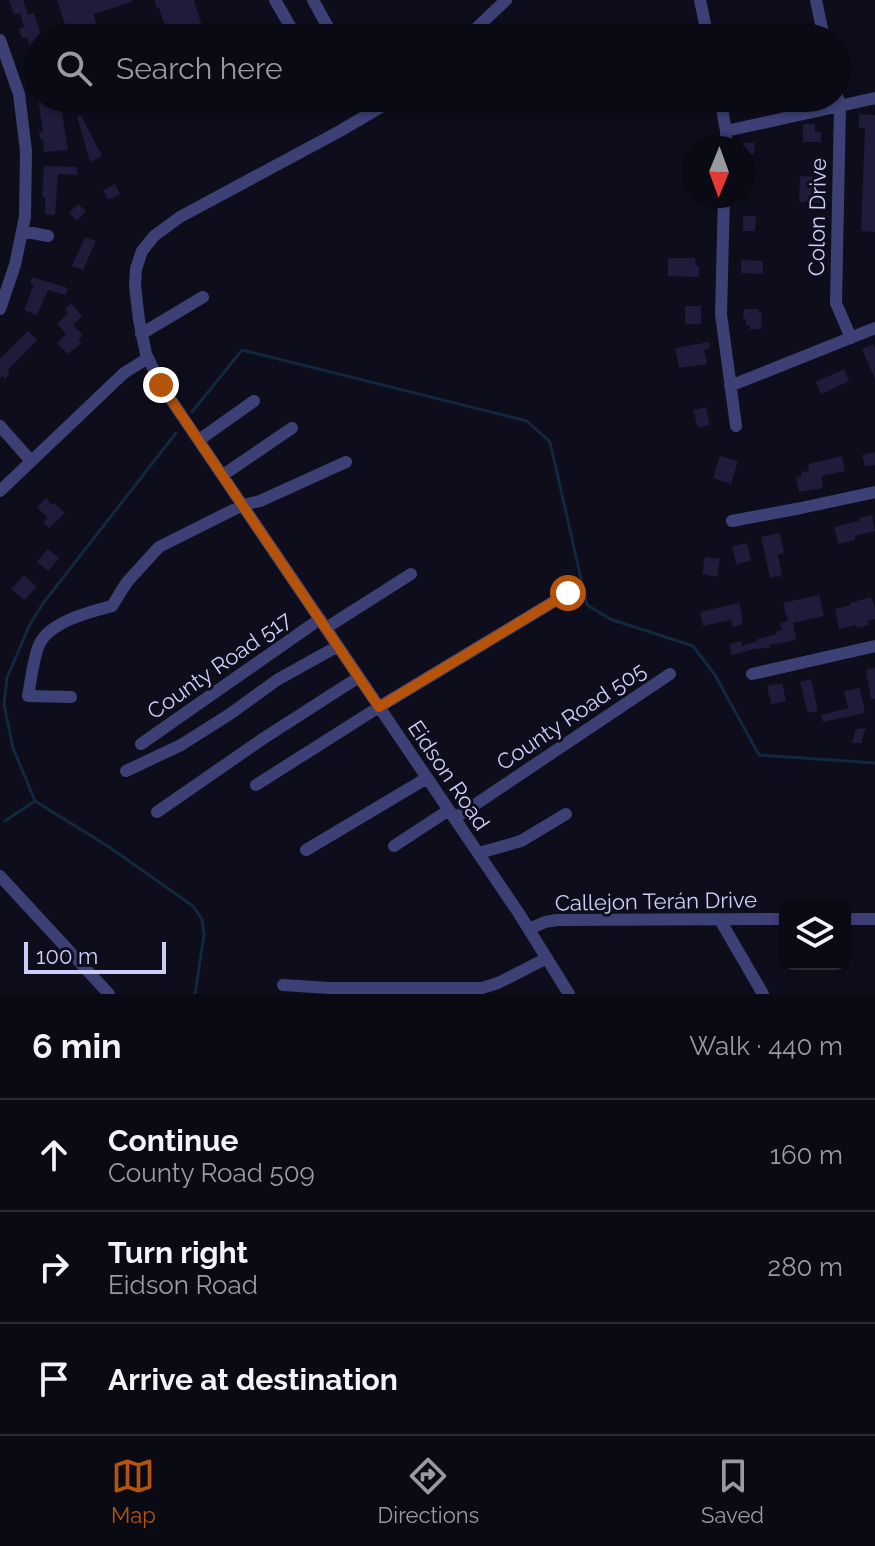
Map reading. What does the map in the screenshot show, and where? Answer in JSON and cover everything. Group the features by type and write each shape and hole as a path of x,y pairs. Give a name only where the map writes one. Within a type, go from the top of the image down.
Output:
{"street":[{"path":"275,0 289,24"},
{"path":"313,0 326,24"},
{"path":"481,24 506,0"},
{"path":"700,0 705,24"},
{"path":"816,0 821,24"},
{"path":"0,40 19,94 26,151 25,217 15,265 0,309"},
{"path":"851,100 875,98"},
{"name":"Eidson Road","path":"362,112 340,131 180,217 154,236 142,251 136,269 141,334 161,385 479,853 569,994"},
{"path":"723,112 726,136"},
{"path":"726,131 797,112"},
{"name":"Colon Drive","path":"838,112 836,303 851,338"},
{"path":"724,208 721,314 736,426"},
{"path":"22,231 48,236"},
{"path":"141,334 203,297"},
{"path":"730,386 875,328"},
{"path":"0,491 124,373 148,358"},
{"path":"199,440 254,401"},
{"path":"0,426 31,461"},
{"path":"223,475 292,428"},
{"path":"71,697 28,696 39,643 57,625 84,613 112,606 127,582 159,547 243,505 260,501 346,462"},
{"path":"732,521 875,492"},
{"name":"County Road 517","path":"141,744 323,624 411,574"},
{"path":"256,785 568,593"},
{"path":"126,771 181,745 277,680 338,646"},
{"path":"752,674 875,646"},
{"name":"County Road 505","path":"394,846 452,814 670,674"},
{"path":"157,812 359,677"},
{"path":"306,850 427,778"},
{"path":"479,853 521,841 566,814"},
{"path":"0,876 109,994"},
{"name":"Callejon Terán Drive","path":"529,929 557,920 779,919"},
{"path":"851,919 875,919"},
{"path":"720,920 763,994"},
{"path":"283,985 482,988 547,958"}],"building":[{"path":"9,0 23,0 28,15 34,13 38,24 24,24 24,27 20,13 14,15"},
{"path":"57,0 132,2 93,14 96,24 65,24"},
{"path":"154,0 194,0 201,24 164,24"},
{"path":"40,112 62,112 68,150 44,152 39,132 43,132"},
{"path":"859,114 875,115 875,232 861,231 865,128 859,128"},
{"path":"81,115 102,156 90,162 77,116"},
{"path":"803,124 815,124 815,132 821,132 821,142 803,142"},
{"path":"44,166 77,167 77,175 58,174 55,215 45,214 45,197 42,197"},
{"path":"800,176 823,177 822,203 799,202"},
{"path":"115,184 120,194 108,200 103,191"},
{"path":"78,204 86,211 77,221 69,213"},
{"path":"743,216 756,216 755,231 743,231"},
{"path":"85,237 96,241 83,270 72,266"},
{"path":"668,258 695,258 699,277 668,276"},
{"path":"741,260 763,261 763,274 741,273"},
{"path":"32,277 68,288 66,295 48,290 37,315 24,310 34,285 30,284"},
{"path":"71,303 82,316 73,325 83,335 78,339 82,343 67,354 57,343 66,334 57,324 68,313 65,309"},
{"path":"685,306 701,306 701,324 685,324"},
{"path":"744,309 759,309 758,312 762,312 761,329 749,329 750,325 746,325 746,319 743,319"},
{"path":"28,331 37,340 7,371 10,374 5,379 0,378 0,359"},
{"path":"709,342 710,349 704,350 707,364 679,368 675,348"},
{"path":"873,344 875,349 875,379 862,349"},
{"path":"844,369 849,381 821,394 816,382"},
{"path":"706,407 710,425 698,428 693,410"},
{"path":"875,452 875,465 865,466 862,455"},
{"path":"720,456 738,461 731,484 713,478"},
{"path":"842,456 845,471 821,476 823,488 799,492 796,477 802,476 801,472 809,471 808,464"},
{"path":"46,498 65,513 49,528 43,522 48,518 37,507"},
{"path":"872,515 875,531 838,544 834,527"},
{"path":"780,533 784,553 778,555 782,576 770,578 761,537"},
{"path":"747,543 751,561 736,564 732,546"},
{"path":"48,549 59,558 48,571 37,562"},
{"path":"705,557 720,559 717,577 702,574"},
{"path":"24,575 37,587 24,600 11,589"},
{"path":"819,595 824,616 793,623 796,640 732,655 729,644 741,641 742,646 782,630 780,623 788,621 783,603"},
{"path":"871,597 875,619 868,620 869,625 839,629 835,609"},
{"path":"739,603 742,625 732,627 731,620 703,626 700,612"},
{"path":"875,668 875,699 871,699 866,670"},
{"path":"811,679 818,711 808,713 800,682"},
{"path":"782,683 786,701 771,704 767,686"},
{"path":"860,688 865,713 823,722 821,715 848,708 844,691"},
{"path":"866,728 862,743 852,743 856,729"}],"waterway":[{"path":"192,412 242,350 527,421 550,442 587,605 610,619 693,646 715,675 759,755 875,763"},
{"path":"176,433 30,624 7,678 4,704 13,748 35,801 109,847 193,906 202,919 204,935 195,994"},
{"path":"5,821 35,801"}],"route":[{"path":"161,385 379,707 568,593"}]}
